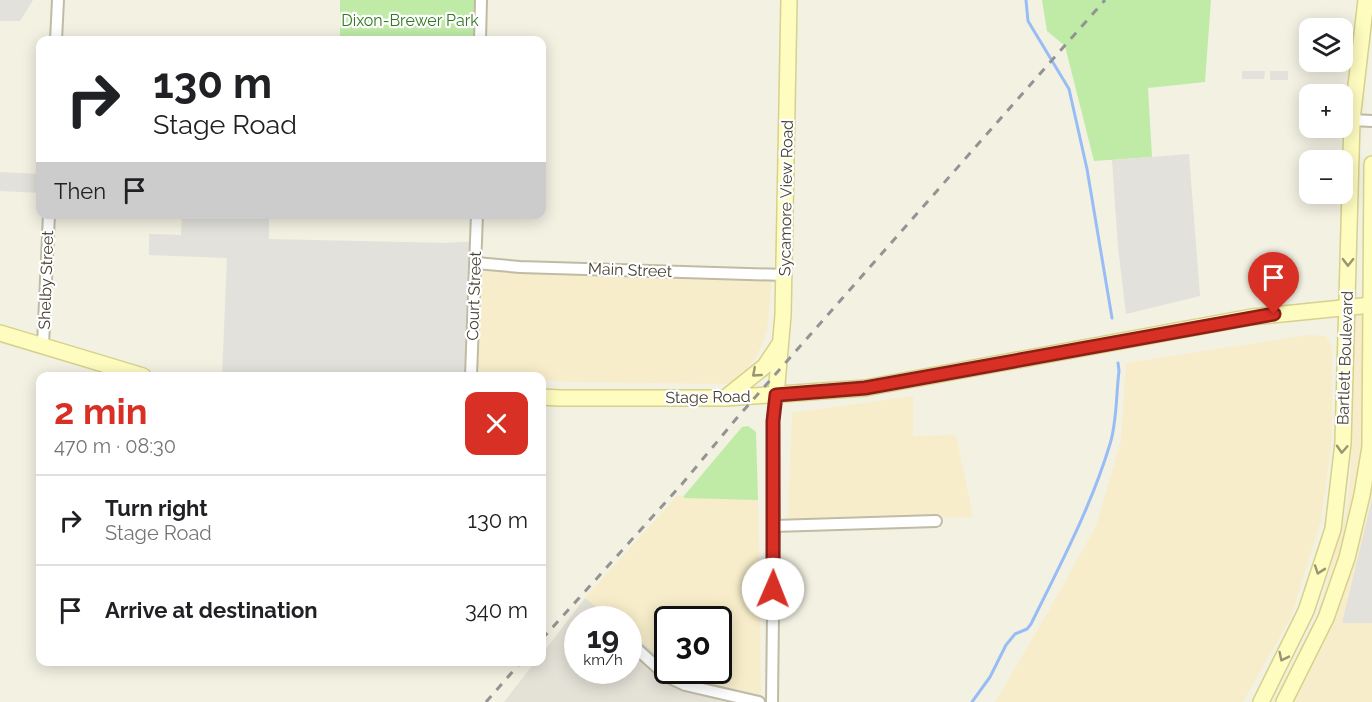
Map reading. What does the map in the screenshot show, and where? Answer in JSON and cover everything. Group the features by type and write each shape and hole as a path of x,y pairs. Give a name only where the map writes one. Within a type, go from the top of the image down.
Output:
{"main road":[{"name":"Sycamore View Road","path":"776,395 784,275 789,0"},
{"name":"Bartlett Boulevard","path":"1353,111 1365,0"},
{"name":"Bartlett Boulevard","path":"1261,702 1306,611 1333,529 1342,452 1351,138"},
{"name":"Bartlett Boulevard","path":"1284,702 1326,618 1347,558 1362,495 1370,447 1372,164"},
{"name":"Stage Road","path":"546,397 725,398 865,388 1252,317 1371,305"},
{"path":"0,333 129,372"},
{"path":"725,398 765,366 781,342"}],"street":[{"path":"56,36 58,0"},
{"path":"480,36 481,0"},
{"path":"1353,120 1372,121"},
{"name":"Shelby Street","path":"43,345 49,219"},
{"name":"Court Street","path":"471,372 477,219"},
{"name":"Main Street","path":"476,262 520,267 784,275"},
{"path":"772,702 773,421 776,395"},
{"path":"774,526 936,521"},
{"path":"642,654 669,677 685,685 759,702"}],"shaded area":[{"path":"0,0 33,0 20,21 0,21"},
{"path":"1242,71 1265,71 1264,79 1242,79"},
{"path":"1270,71 1288,71 1288,80 1270,80"},
{"path":"1189,154 1200,296 1126,314 1118,247 1112,160"},
{"path":"0,172 36,174 36,193 0,191"},
{"path":"182,219 269,219 269,239 446,243 477,241 471,372 222,372 227,258 149,255 149,234 181,235"},
{"path":"478,270 772,278 767,330 761,347 751,365 731,384 546,380 546,372 480,372 475,365"},
{"path":"1372,305 1372,702 1272,702 1317,616 1346,512 1351,471 1355,306"},
{"path":"1308,335 1326,336 1332,348 1332,439 1321,520 1291,617 1243,702 995,702 1096,526 1121,441 1126,363"},
{"path":"913,396 913,436 956,435 973,517 788,523 792,413"},
{"path":"677,496 758,500 761,695 716,684 732,684 732,606 654,606 654,652 642,642 642,606 595,606 585,598"},
{"path":"1372,499 1372,623 1342,623"},
{"path":"585,598 595,606 579,606"},
{"path":"564,625 564,684 642,684 642,642 654,652 654,684 716,684 761,695 761,702 504,702 532,666 546,666 546,649"}],"green space":[{"name":"Dixon-Brewer Park","path":"340,0 481,0 480,36 340,36"},
{"path":"1042,0 1211,0 1205,82 1148,88 1152,157 1094,161 1065,46 1047,31"},
{"path":"748,426 756,432 758,500 683,497 742,427"}],"waterway":[{"path":"1026,0 1028,21 1069,89 1087,169 1112,318"},
{"path":"972,702 990,677 1006,645 1015,634 1027,629 1031,624 1084,513 1112,436 1118,363"}],"railway":[{"path":"546,635 682,484 736,419 1105,0"},
{"path":"486,702 518,666"}],"route":[{"path":"773,589 773,421 776,395 865,388 1274,314"}]}
